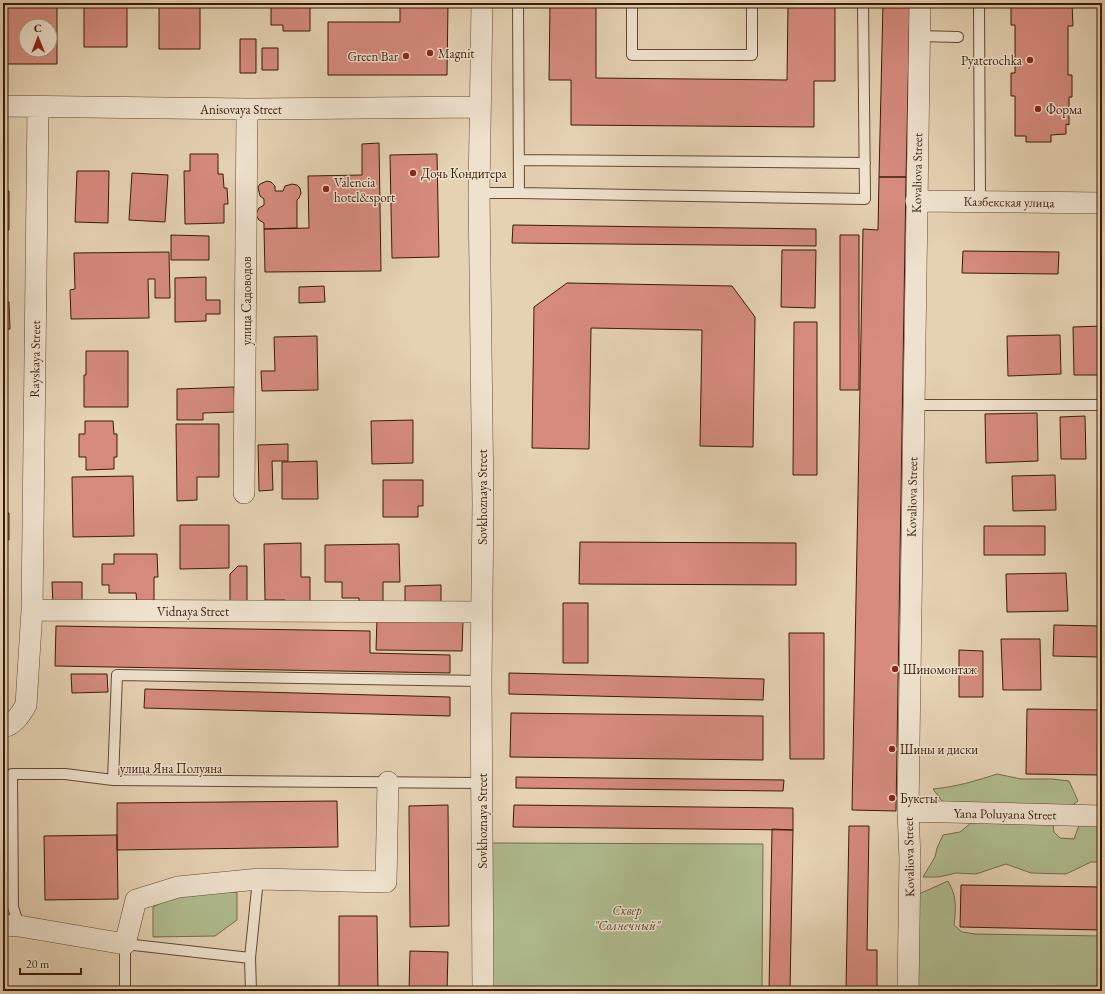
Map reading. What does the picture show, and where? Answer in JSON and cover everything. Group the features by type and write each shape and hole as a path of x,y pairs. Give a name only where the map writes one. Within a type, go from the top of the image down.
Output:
{"street":[{"name":"Sovkhoznaya Street","path":"482,3 479,107 479,193 483,503 481,612 483,991"},
{"name":"Kovaliova Street","path":"908,991 910,859 908,811 920,3"},
{"name":"Anisovaya Street","path":"3,106 247,109 479,107"},
{"name":"Rayskaya Street","path":"32,610 38,107"},
{"name":"улица Садоводов","path":"244,493 247,109"},
{"name":"Казбекская улица","path":"916,201 1102,202"},
{"name":"Vidnaya Street","path":"32,610 481,612"},
{"path":"3,726 6,727 18,718 26,706 32,610"},
{"path":"11,925 125,944 136,900 178,887 258,879 386,882 388,782"},
{"name":"Yana Poluyana Street","path":"908,811 1102,816"}],"lane":[{"path":"518,3 519,192"},
{"path":"632,3 632,55 752,55 752,3"},
{"path":"479,193 519,192 865,199 863,3"},
{"path":"979,3 980,201"},
{"path":"919,36 958,37"},
{"path":"519,160 865,163"},
{"path":"913,405 1102,405"},
{"path":"113,780 117,675 481,681"},
{"name":"улица Яна Полуяна","path":"11,925 13,907 12,774 66,774 113,780 482,783"},
{"path":"250,991 250,958 258,879"},
{"path":"125,991 125,944 250,958"}],"green space":[{"path":"997,774 1021,779 1052,779 1069,781 1078,801 1052,816 1054,832 1060,838 1074,839 1084,812 1102,812 1102,862 1091,862 1066,874 1031,873 1006,864 976,874 956,873 939,877 923,877 935,857 943,835 960,832 977,818 942,801 933,789 949,787"},
{"name":"Сквер \"Солнечный\"","path":"491,843 763,844 762,991 492,991"},
{"path":"948,881 953,892 955,902 954,925 962,932 975,934 1102,936 1102,991 919,991 917,974 919,894"},
{"path":"237,892 237,920 215,936 153,937 153,907 176,895"}],"building":[{"path":"3,3 57,3 57,18 18,18 18,58 57,58 57,64 3,64"},
{"path":"104,3 127,3 127,47 84,47 84,5 103,5"},
{"path":"271,3 310,3 310,31 283,31 283,25 271,25"},
{"path":"400,3 448,3 447,75 328,75 328,22 400,22"},
{"path":"550,3 596,3 596,78 787,80 788,3 835,3 835,81 814,81 814,127 571,125 571,80 549,80"},
{"path":"883,3 910,3 906,177 879,177"},
{"path":"1011,3 1072,3 1073,26 1068,26 1068,75 1072,75 1072,97 1069,97 1069,125 1066,124 1066,134 1051,135 1051,142 1026,142 1026,136 1015,136 1015,96 1011,96 1011,73 1015,73 1015,25 1011,25"},
{"path":"159,4 200,4 200,49 159,49"},
{"path":"240,39 256,39 256,73 240,73"},
{"path":"262,48 278,48 278,70 262,70"},
{"path":"379,143 381,271 265,272 264,229 309,228 308,176 362,175 362,144"},
{"path":"3,147 5,147 5,171 3,171"},
{"path":"190,154 218,154 218,174 223,174 224,188 227,188 228,204 224,204 224,223 185,224 184,171 190,171"},
{"path":"437,154 439,257 392,258 390,155"},
{"path":"77,171 109,171 108,223 75,222"},
{"path":"132,173 168,175 165,222 129,220"},
{"path":"879,177 906,177 896,811 852,810 863,229 878,230"},
{"path":"267,181 271,182 275,186 275,191 283,191 285,186 292,184 297,185 300,188 301,193 297,200 297,228 264,229 264,223 259,220 256,215 259,208 264,205 264,199 260,196 258,187 260,184"},
{"path":"3,191 9,191 9,230 3,230"},
{"path":"513,225 816,229 816,246 512,243"},
{"path":"171,235 209,236 209,260 171,260"},
{"path":"840,235 859,235 859,390 840,390"},
{"path":"782,250 816,250 815,308 781,307"},
{"path":"963,251 1059,252 1058,274 962,273"},
{"path":"169,252 170,298 155,298 155,279 148,279 149,318 71,319 70,290 75,289 74,253"},
{"path":"206,277 206,300 220,300 220,314 206,314 206,321 175,322 175,278"},
{"path":"567,283 732,286 755,317 753,447 700,446 702,330 591,328 589,449 532,448 534,307"},
{"path":"324,286 325,302 299,303 299,287"},
{"path":"3,302 9,302 10,329 3,329"},
{"path":"794,322 817,322 817,475 793,475"},
{"path":"1102,326 1102,375 1074,375 1073,327"},
{"path":"1060,335 1061,374 1008,376 1007,336"},
{"path":"317,336 318,390 262,391 261,371 275,371 274,337"},
{"path":"86,351 128,351 128,407 84,407"},
{"path":"234,387 235,412 203,413 203,420 177,420 177,389"},
{"path":"1037,413 1038,461 986,463 985,414"},
{"path":"1085,416 1086,459 1061,459 1060,417"},
{"path":"413,420 413,463 372,464 371,421"},
{"path":"85,421 113,421 114,434 117,434 117,457 114,457 114,469 86,470 86,457 79,457 79,434 85,434"},
{"path":"176,424 219,424 219,477 197,477 197,500 177,501"},
{"path":"288,444 288,461 272,461 273,490 259,491 258,445"},
{"path":"317,461 318,499 282,499 282,462"},
{"path":"1055,475 1056,510 1013,511 1012,476"},
{"path":"133,476 134,536 73,537 72,477"},
{"path":"383,480 423,480 423,506 418,506 418,517 383,517"},
{"path":"3,513 9,513 9,540 3,540"},
{"path":"180,525 229,525 229,568 180,569"},
{"path":"984,526 1045,526 1045,555 984,555"},
{"path":"580,542 796,543 796,585 579,584"},
{"path":"301,543 301,577 310,577 310,602 285,603 285,600 265,600 264,544"},
{"path":"399,544 400,582 383,582 383,603 359,603 359,598 342,598 342,582 325,582 325,545"},
{"path":"114,554 157,554 158,577 154,577 154,604 137,604 136,593 109,593 109,585 102,585 102,564 114,564"},
{"path":"238,566 247,566 247,605 230,605 230,574"},
{"path":"1066,573 1068,611 1007,612 1006,574"},
{"path":"52,582 82,582 82,604 53,605"},
{"path":"441,585 441,604 405,604 405,586"},
{"path":"563,603 588,603 588,663 563,663"},
{"path":"377,619 463,620 462,651 376,650"},
{"path":"1054,625 1099,626 1099,657 1053,656"},
{"path":"56,626 370,631 370,653 450,655 450,673 55,666"},
{"path":"789,633 824,633 824,759 790,759"},
{"path":"1001,639 1040,639 1041,690 1003,690"},
{"path":"959,650 983,651 983,697 959,697"},
{"path":"509,673 764,679 763,700 509,694"},
{"path":"71,674 107,674 108,692 72,693"},
{"path":"145,689 450,697 450,716 144,708"},
{"path":"1027,709 1102,710 1102,775 1026,774"},
{"path":"511,713 763,716 763,760 510,757"},
{"path":"516,777 784,780 783,791 516,788"},
{"path":"337,801 338,847 117,850 117,803"},
{"path":"448,805 449,926 410,927 409,806"},
{"path":"514,805 793,808 793,830 513,827"},
{"path":"849,826 869,826 867,950 877,950 877,991 846,991"},
{"path":"772,829 793,830 790,991 769,991"},
{"path":"117,835 118,899 45,900 44,836"},
{"path":"961,885 1102,887 1102,930 960,927"},
{"path":"339,916 377,916 378,991 339,991"},
{"path":"410,951 448,952 447,991 409,991"}],"place":[{"name":"Magnit","path":"430,53"},
{"name":"Green Bar","path":"406,56"},
{"name":"Pyaterochka","path":"1030,60"},
{"name":"Форма","path":"1038,109"},
{"name":"Дочь Кондитера","path":"413,173"},
{"name":"Valencia hotel&sport","path":"326,189"},
{"name":"Шиномонтаж","path":"895,669"},
{"name":"Шины и диски","path":"892,749"},
{"name":"Букеты","path":"892,798"}]}
